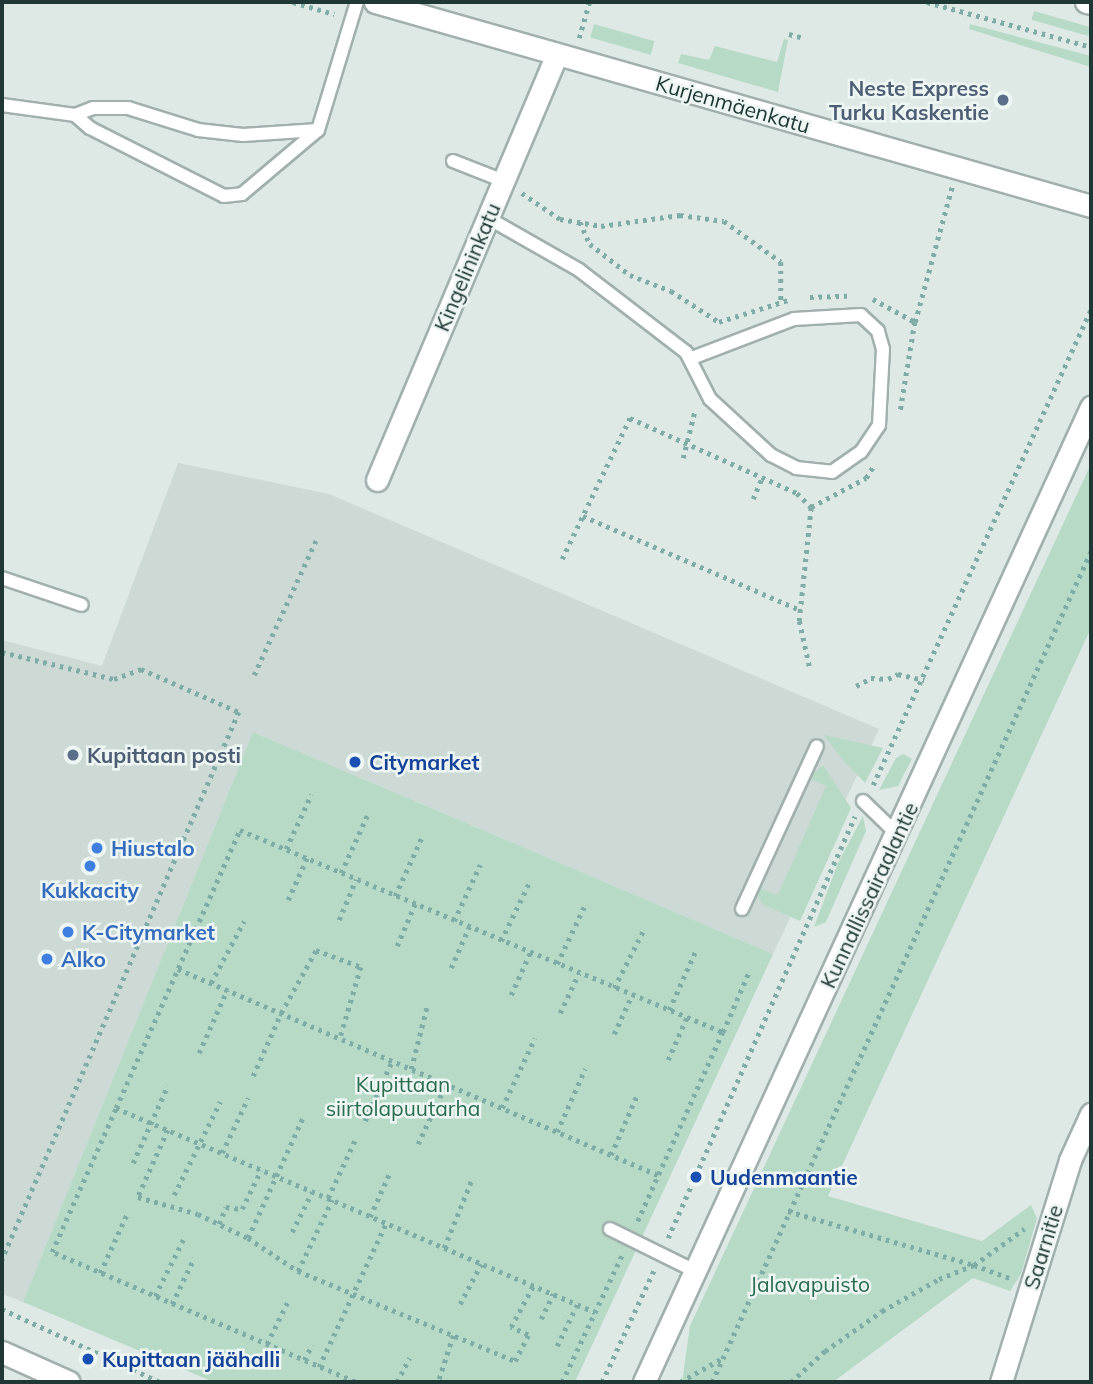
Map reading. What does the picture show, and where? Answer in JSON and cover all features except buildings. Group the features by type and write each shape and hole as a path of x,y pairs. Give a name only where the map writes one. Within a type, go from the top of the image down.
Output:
{"street":[{"path":"1086,2 1091,3"},
{"name":"Kurjenmäenkatu","path":"384,3 1091,206"},
{"name":"Kingelininkatu","path":"377,480 557,54"},
{"name":"Kunnallissairaalantie","path":"644,1382 1091,407"},
{"name":"Saarnitie","path":"1002,1382 1070,1160 1091,1114"},
{"path":"2,1352 69,1382"}],"lane":[{"path":"75,115 90,128 224,196 243,194 318,130 357,2"},
{"path":"2,105 75,115 93,108 128,108 198,130 243,135 318,130"},
{"path":"453,161 504,181"},
{"path":"488,218 579,270 692,358 701,385 771,455 796,468 821,472 845,467 879,425 884,389 878,331 861,315 782,323 692,358"},
{"path":"2,579 82,605"},
{"path":"742,909 817,746"},
{"path":"863,801 897,834"},
{"path":"610,1230 695,1271"}],"path":[{"path":"579,39 589,2"},
{"path":"927,2 1091,47"},
{"path":"789,34 804,38"},
{"path":"504,181 561,219 601,226 680,215 724,221 781,262 782,323"},
{"path":"915,322 952,186"},
{"path":"580,222 590,244 630,275 670,291 719,322 781,300"},
{"path":"602,1382 802,940 828,869 924,680 1091,309"},
{"path":"682,458 701,385"},
{"path":"753,499 771,455"},
{"path":"808,666 800,610 811,507"},
{"path":"583,516 800,610"},
{"path":"254,675 316,540"},
{"path":"712,1382 1091,551"},
{"path":"2,652 114,678 141,669 239,712 2,1260"},
{"path":"856,686 871,678 888,679 898,674 924,680"},
{"path":"286,849 311,795"},
{"path":"341,873 367,816"},
{"path":"355,1382 52,1252 240,830 723,1032"},
{"path":"395,896 421,839"},
{"path":"288,900 307,858"},
{"path":"454,921 480,865"},
{"path":"339,920 356,879"},
{"path":"501,941 529,883"},
{"path":"397,946 415,904"},
{"path":"557,964 585,905"},
{"path":"211,983 243,921"},
{"path":"451,968 469,927"},
{"path":"614,988 644,929"},
{"path":"253,1076 281,1013 316,950 360,967 340,1039"},
{"path":"668,1010 696,950"},
{"path":"511,995 530,953"},
{"path":"178,969 659,1175"},
{"path":"560,1013 579,973"},
{"path":"562,1382 659,1175 748,974"},
{"path":"199,1053 227,990"},
{"path":"614,1034 632,995"},
{"path":"411,1069 427,1006"},
{"path":"668,1060 687,1017"},
{"path":"502,1108 535,1038"},
{"path":"365,1121 392,1061"},
{"path":"557,1132 585,1069"},
{"path":"418,1144 446,1084"},
{"path":"133,1163 168,1085"},
{"path":"611,1155 638,1095"},
{"path":"222,1153 248,1098"},
{"path":"174,1195 220,1102"},
{"path":"116,1108 595,1312"},
{"path":"248,1238 304,1115"},
{"path":"168,1130 138,1197 219,1224 248,1238 298,1271 354,1292 515,1362 528,1335 511,1327 533,1286"},
{"path":"298,1271 355,1140"},
{"path":"219,1224 226,1207 242,1209 261,1170"},
{"path":"370,1217 390,1172"},
{"path":"444,1248 472,1179"},
{"path":"292,1232 312,1192"},
{"path":"788,1212 974,1265 1030,1285"},
{"path":"100,1273 127,1214"},
{"path":"319,1367 386,1223"},
{"path":"791,1382 825,1351 882,1311 974,1265 1028,1225"},
{"path":"155,1297 185,1236"},
{"path":"173,1304 194,1258"},
{"path":"460,1304 481,1264"},
{"path":"541,1319 553,1294"},
{"path":"267,1344 289,1299"},
{"path":"557,1346 577,1305"},
{"path":"2,1309 160,1382"},
{"path":"439,1379 453,1335"},
{"path":"304,1360 312,1345"},
{"path":"397,1382 408,1358"},
{"path":"680,1382 721,1358"}],"shaded area":[{"path":"178,463 329,494 879,729 773,954 253,732 23,1302 2,1294 2,640 102,666"}],"green space":[{"path":"1034,11 1091,27 1088,36 1032,20"},
{"path":"594,24 655,41 651,55 590,37"},
{"path":"970,24 1091,56 1091,67 969,29"},
{"path":"784,39 788,40 778,92 678,63 681,54 709,60 715,46 777,62"},
{"name":"Jalavapuisto","path":"1091,464 1091,628 828,1196 982,1241 1031,1205 1037,1218 1021,1274 1010,1291 973,1278 833,1382 682,1382 690,1326"},
{"name":"Kupittaan siirtolapuutarha","path":"253,732 773,954 575,1382 214,1382 23,1302"},
{"path":"824,735 883,748 865,783 842,759"},
{"path":"903,754 912,759 898,786 879,790 896,758"},
{"path":"823,765 851,808 800,921 762,904 758,895 761,889 778,895 826,786 809,778"},
{"path":"863,816 866,831 826,922 814,927 838,863"}],"place":[{"name":"Neste Express Turku Kaskentie","path":"1003,100"},
{"name":"Kupittaan posti","path":"73,755"},
{"name":"Citymarket","path":"355,762"},
{"name":"Hiustalo","path":"97,848"},
{"name":"Kukkacity","path":"90,866"},
{"name":"K-Citymarket","path":"68,932"},
{"name":"Alko","path":"47,959"},
{"name":"Uudenmaantie","path":"696,1177"},
{"name":"Kupittaan jäähalli","path":"88,1359"}]}
